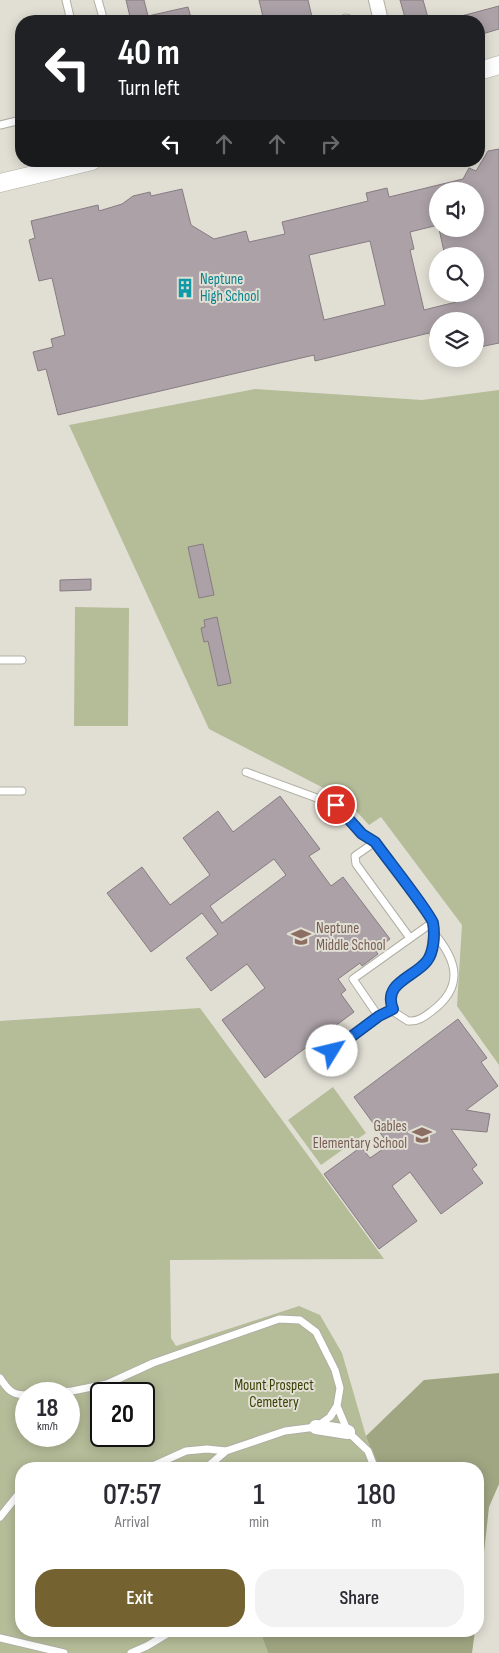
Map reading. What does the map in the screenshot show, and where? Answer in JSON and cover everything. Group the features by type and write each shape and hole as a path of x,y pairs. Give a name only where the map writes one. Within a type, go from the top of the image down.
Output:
{"street":[{"path":"376,0 380,15"},
{"path":"485,68 499,64"},
{"path":"0,183 67,167"},
{"path":"316,1427 348,1432"}],"lane":[{"path":"66,0 70,15"},
{"path":"98,0 102,14"},
{"path":"0,125 15,121"},
{"path":"0,660 22,660"},
{"path":"246,772 336,805 362,834 375,842 433,922 433,932 433,947 427,961 393,988 391,1000 393,1009 402,1019 414,1022 420,1020 440,1005 453,986 454,975 451,956 433,932"},
{"path":"0,792 22,791"},
{"path":"375,842 355,856 356,864 410,938"},
{"path":"379,1016 353,979 433,922"},
{"path":"332,1051 379,1016 393,1009"},
{"path":"80,1389 107,1384 153,1363 196,1350 246,1329 279,1319 290,1318 300,1320 316,1332 337,1375 340,1388 337,1406 330,1417 316,1427 285,1431 226,1451 213,1462"},
{"path":"0,1378 9,1391 15,1394"},
{"path":"337,1406 348,1432 368,1451 372,1462"},
{"path":"162,1462 186,1451 207,1449 226,1451"},
{"path":"0,1517 15,1499"},
{"path":"131,1653 157,1637"},
{"path":"0,1638 64,1653"}],"green space":[{"path":"255,389 422,400 499,390 499,1065 457,1006 462,925 381,817 369,825 345,799 209,729 69,425"},
{"path":"75,607 129,608 128,726 74,726"},
{"name":"Mount Prospect Cemetery","path":"200,1008 384,1259 170,1260 171,1338 176,1346 299,1306 320,1315 342,1353 375,1462 15,1462 15,1637 262,1637 268,1653 0,1653 0,1021"},
{"path":"333,1087 366,1133 321,1165 288,1120"},
{"path":"499,1373 499,1484 489,1507 484,1552 484,1462 375,1462 366,1436 424,1380"},
{"path":"262,1637 474,1637 472,1653 268,1653"}],"building":[{"path":"126,0 144,0 148,15 130,15"},
{"path":"259,0 308,0 312,15 263,15"},
{"path":"400,0 423,0 427,15 404,15"},
{"path":"499,6 499,29 485,33 485,15 465,15"},
{"path":"188,7 190,15 152,15"},
{"name":"Neptune High School","path":"499,149 499,343 484,346 484,312 429,312 429,333 315,361 314,355 58,415 46,369 38,371 33,352 53,347 51,339 65,335 52,278 39,281 29,240 35,238 31,221 98,205 99,211 122,204 133,196 150,192 151,196 182,189 191,225 214,239 246,231 249,242 285,234 282,222 368,201 366,193 387,188 389,197 429,187 429,227 410,232 414,249 410,250 424,310 456,302 484,302 484,247 443,247 441,237 484,237 484,182 451,182 463,179 469,168 476,171 478,167 485,167 485,156 488,151","holes":["370,241 385,305 324,320 309,255"]},
{"path":"203,544 214,595 199,598 188,547"},
{"path":"91,579 91,590 60,591 60,580"},
{"path":"217,617 231,683 218,686 208,641 204,642 201,628 205,627 204,620"},
{"name":"Neptune Middle School","path":"280,796 320,849 309,856 331,886 343,877 390,939 375,950 378,954 362,966 360,963 338,979 346,990 341,994 354,1012 265,1078 222,1020 265,988 247,964 211,991 186,958 218,934 202,913 151,952 107,893 142,867 170,905 210,875 183,838 218,811 233,832","holes":["274,859 286,875 222,923 210,906"]},
{"name":"Gables Elementary School","path":"458,1019 487,1058 481,1062 498,1086 466,1110 490,1114 487,1132 451,1129 477,1165 472,1169 483,1183 441,1214 410,1172 392,1186 417,1221 379,1249 324,1174 361,1147 370,1158 389,1145 354,1097"}],"place":[{"name":"Neptune High School","path":"185,288"},
{"name":"Neptune Middle School","path":"301,937"},
{"name":"Gables Elementary School","path":"422,1135"}],"route":[{"path":"332,1051 379,1016 393,1009 391,1000 393,988 427,961 433,947 433,922 375,842 362,834 336,805"}]}
